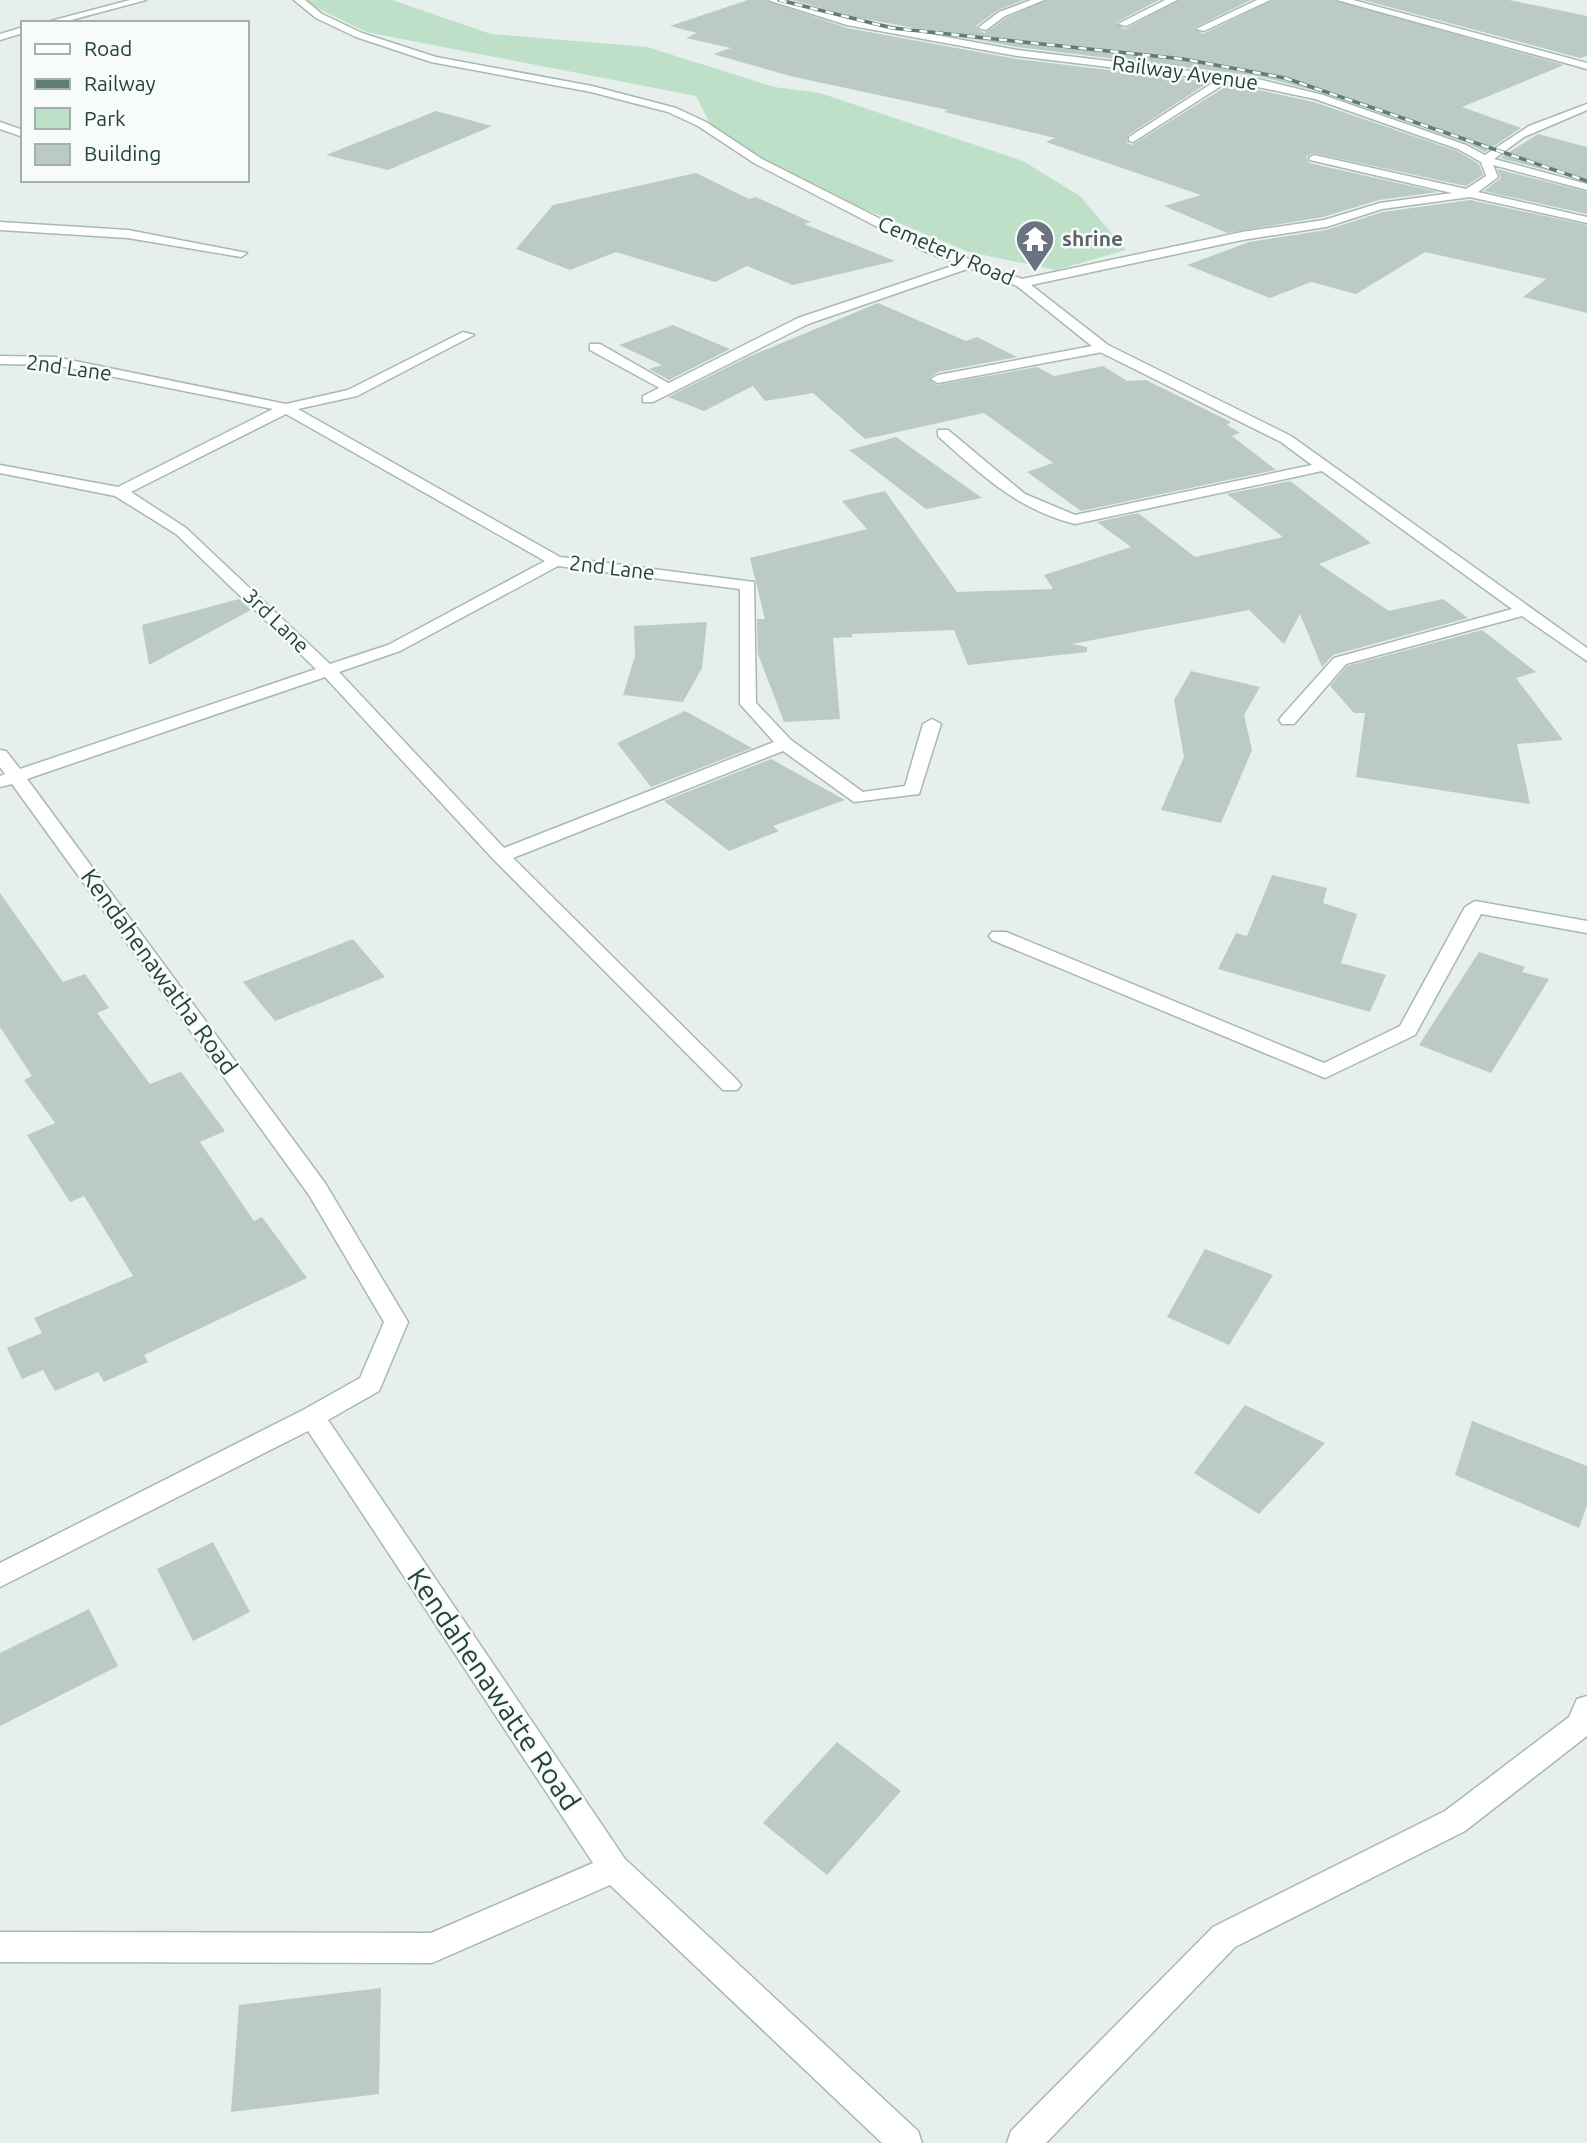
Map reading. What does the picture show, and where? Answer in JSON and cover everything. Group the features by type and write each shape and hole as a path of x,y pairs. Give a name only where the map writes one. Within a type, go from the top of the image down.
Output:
{"street":[{"path":"56,21 141,0"},
{"name":"Cemetery Road","path":"299,0 319,16 359,35 434,60 592,89 672,110 702,124 758,161 892,230 929,248 972,262 1021,284 1242,236 1326,223 1380,206 1467,194"},
{"name":"Railway Avenue","path":"773,0 847,22 1017,53 1227,78 1319,97 1462,147 1486,160 1587,187"},
{"path":"983,28 1002,14 1039,0"},
{"path":"1123,24 1172,0"},
{"path":"1201,29 1265,0"},
{"path":"1342,0 1587,66"},
{"path":"0,37 21,31"},
{"path":"1133,139 1227,78"},
{"path":"1467,194 1492,177 1486,160 1495,151 1546,121 1587,107"},
{"path":"0,125 21,134"},
{"path":"1314,158 1587,220"},
{"path":"0,226 128,234 241,253"},
{"path":"648,399 803,321 972,262"},
{"path":"1021,284 1103,348 1286,439 1587,656"},
{"path":"120,492 286,408 352,393 468,335"},
{"path":"595,348 670,388"},
{"path":"938,379 1103,348"},
{"name":"2nd Lane","path":"0,360 55,362 286,408 556,561 748,585 748,704 785,744"},
{"path":"943,433 1021,501 1054,515 1075,520 1322,467"},
{"name":"3rd Lane","path":"0,469 120,492 181,531 328,672 501,856 730,1085"},
{"path":"9,779 394,648 556,561"},
{"path":"1288,720 1340,661 1524,611"},
{"path":"501,856 785,744 860,798 913,790 932,724"},
{"name":"Kendahenawatha Road","path":"0,755 9,779 317,1189 396,1322 370,1384 312,1417"},
{"path":"999,936 1325,1071 1408,1030 1475,907 1587,927"},
{"path":"0,1576 312,1417"},
{"name":"Kendahenawatte Road","path":"312,1417 614,1869 906,2143"},
{"path":"1023,2143 1224,1937 1455,1821 1580,1726 1587,1709"},
{"path":"0,1947 432,1948 614,1869"}],"green space":[{"path":"301,0 392,0 491,34 647,47 774,87 820,93 1023,161 1080,196 1126,250 1056,270 969,252 811,187 719,141 696,96 366,32"}],"building":[{"path":"748,0 765,0 847,28 1017,59 1209,82 1128,135 1127,143 1132,145 1230,84 1314,102 1457,151 1479,164 1483,175 1466,186 1313,153 1306,157 1309,163 1438,192 1379,200 1323,217 1227,233 1164,206 1201,195 1046,142 1055,138 944,112 948,110 790,76 713,54 731,48 686,38 697,33 670,26"},
{"path":"792,0 1024,0 998,10 976,26 976,29 985,33 1006,18 1046,0 1159,0 1115,23 1125,29 1179,0 1251,0 1194,28 1203,34 1272,0 1334,0 1564,65 1462,107 1521,128 1485,152 1467,143 1324,93 1258,76 1017,47 849,16"},
{"path":"1363,0 1509,0 1587,16 1587,56 1580,58"},
{"path":"436,111 492,126 388,170 326,155"},
{"path":"1538,134 1587,147 1587,181 1500,158"},
{"path":"1497,169 1587,192 1587,214 1484,191 1501,178"},
{"path":"696,173 749,199 756,197 811,222 804,224 895,261 793,285 747,266 715,282 616,252 570,270 516,249 553,205"},
{"path":"1470,200 1587,225 1587,313 1523,297 1546,279 1425,252 1356,294 1311,282 1270,298 1187,265 1249,242 1326,230 1383,212"},
{"path":"878,303 966,341 977,337 1017,357 938,372 929,378 937,385 1037,367 1054,376 1103,366 1127,381 1146,380 1231,422 1227,425 1240,433 1232,436 1276,470 1081,511 1027,472 1053,463 984,413 865,439 813,393 765,401 753,386 704,411 668,397 748,357"},
{"path":"673,325 730,349 669,380 649,369 662,365 619,345"},
{"path":"896,437 982,498 926,509 849,450"},
{"path":"1290,481 1371,543 1319,564 1389,611 1443,599 1468,618 1333,655 1322,667 1300,614 1284,644 1249,610 1072,644 1087,647 1087,652 968,665 954,630 852,634 852,637 833,638 840,719 784,722 758,654 757,619 765,619 750,558 867,529 842,501 885,491 957,592 1053,589 1044,575 1131,547 1097,522 1138,513 1195,557 1283,537 1227,494"},
{"path":"239,599 251,610 149,665 142,625"},
{"path":"707,622 702,668 683,702 623,695 635,656 634,626"},
{"path":"1482,630 1536,672 1516,678 1563,740 1517,744 1530,804 1356,777 1365,713 1354,713 1330,686 1347,666"},
{"path":"1191,671 1260,687 1244,715 1252,750 1221,823 1161,810 1184,757 1174,700"},
{"path":"685,711 752,748 651,787 617,743"},
{"path":"771,759 845,800 773,826 779,831 729,851 664,801"},
{"path":"1272,875 1327,888 1323,903 1357,914 1341,963 1386,975 1370,1012 1218,969 1236,933 1247,936"},
{"path":"0,893 63,982 85,974 109,1008 97,1013 150,1084 181,1072 225,1131 200,1142 254,1221 262,1217 307,1278 144,1355 148,1362 104,1382 98,1372 55,1391 43,1370 22,1379 7,1348 42,1333 34,1318 133,1276 84,1196 70,1202 27,1135 55,1123 24,1080 32,1076 0,1027"},
{"path":"353,939 385,977 275,1021 243,982"},
{"path":"1479,952 1525,967 1522,972 1549,979 1491,1073 1419,1045"},
{"path":"1205,1249 1273,1275 1229,1345 1167,1317"},
{"path":"1245,1405 1325,1443 1259,1514 1194,1473"},
{"path":"1472,1421 1587,1466 1587,1505 1579,1528 1455,1475"},
{"path":"213,1542 250,1612 193,1641 157,1569"},
{"path":"89,1609 118,1666 0,1726 0,1653"},
{"path":"837,1742 901,1791 827,1875 763,1823"},
{"path":"381,1988 379,2094 231,2112 239,2005"}],"railway":[{"path":"779,0 892,28 1183,59 1285,78 1587,181"}],"place":[{"name":"shrine","path":"1035,273"}]}
